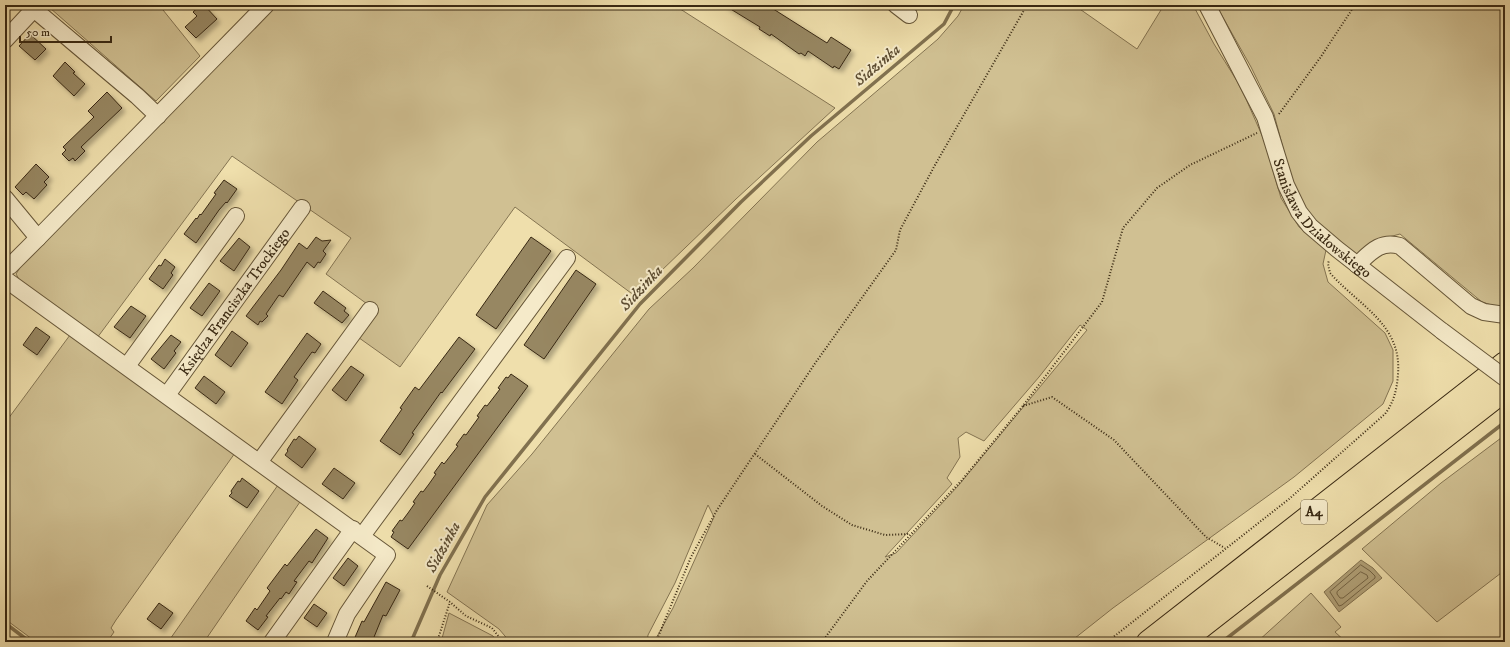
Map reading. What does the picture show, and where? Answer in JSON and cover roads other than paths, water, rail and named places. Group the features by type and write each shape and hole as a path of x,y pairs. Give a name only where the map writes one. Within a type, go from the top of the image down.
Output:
{"highway":[{"name":"A4","path":"1148,642 1505,363"},
{"name":"A4","path":"1182,642 1505,390"}],"street":[{"path":"5,268 10,266 38,238 266,5"},
{"path":"896,5 909,15"},
{"name":"Stanisława Działowskiego","path":"1207,5 1250,85 1269,128 1286,185 1299,212 1310,226 1357,265 1505,378"},
{"path":"5,40 31,7 138,96 158,116"},
{"path":"5,198 38,238"},
{"name":"Księdza Franciszka Trockiego","path":"167,395 302,208"},
{"path":"127,366 236,216"},
{"path":"1357,265 1369,253 1382,245 1391,243 1400,246 1471,306 1484,312 1505,315"},
{"path":"272,642 567,258"},
{"path":"5,279 260,461 387,554 346,614 335,642"},
{"path":"260,461 370,310"}],"water":[{"path":"1361,560 1373,568 1382,578 1339,612 1324,592"}],"waterway":[{"name":"Sidzinka","path":"411,642 440,575 485,497 640,304 741,202 811,136 944,24 954,5"},
{"path":"1222,642 1505,422"},
{"path":"5,623 30,642"}]}
